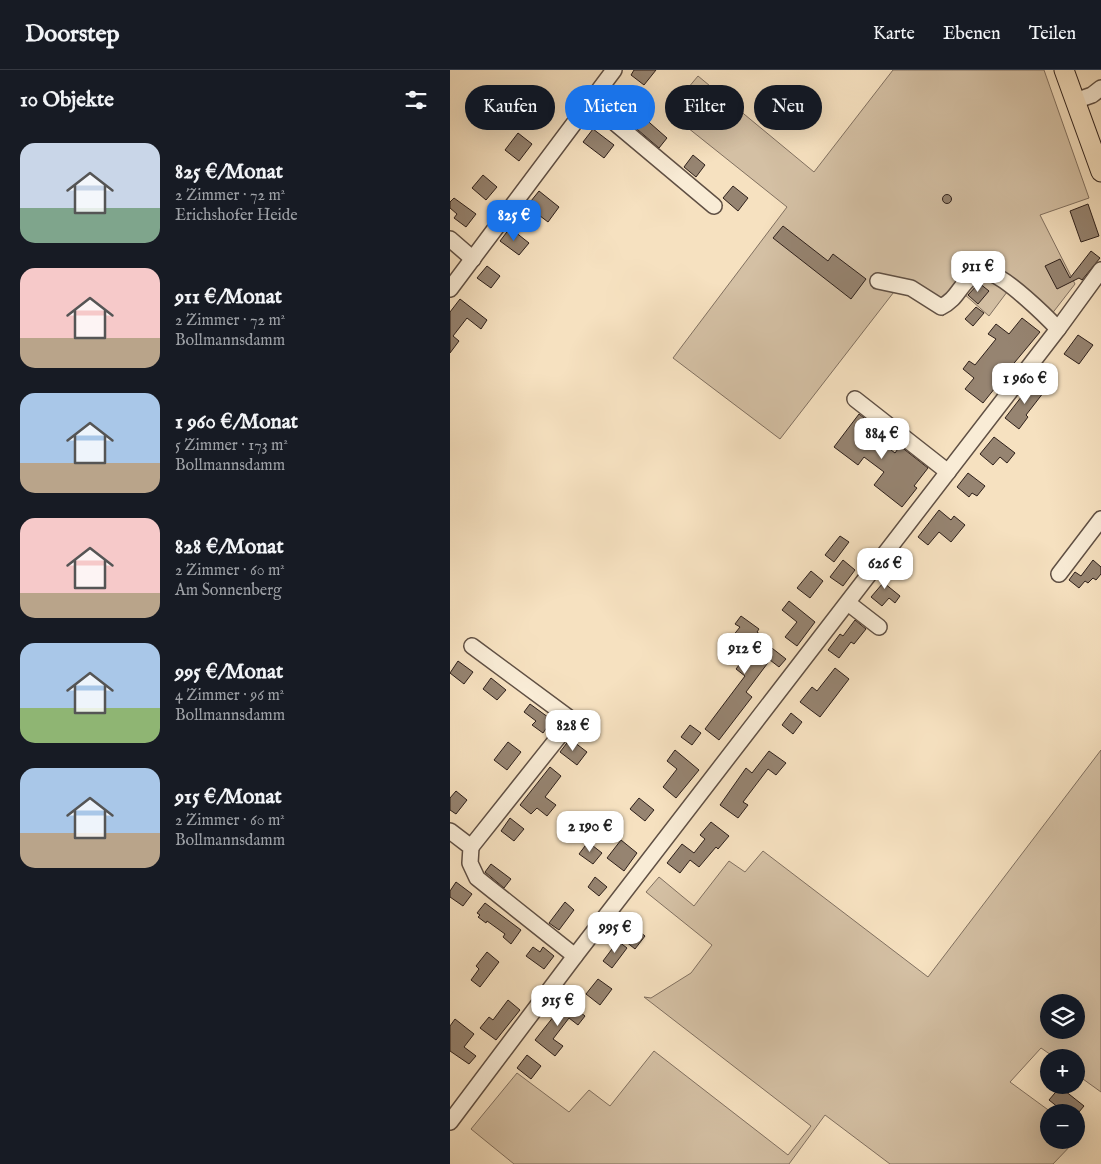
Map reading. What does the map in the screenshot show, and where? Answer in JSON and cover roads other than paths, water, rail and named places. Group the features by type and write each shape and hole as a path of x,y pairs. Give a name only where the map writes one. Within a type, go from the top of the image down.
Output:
{"main road":[{"path":"1064,70 1101,172"}],"street":[{"path":"603,85 614,70"},
{"path":"1075,101 1092,95 1101,88"},
{"path":"450,289 569,130"},
{"path":"623,130 714,206"},
{"path":"450,239 474,259"},
{"path":"450,1122 575,956 1058,329 1101,270"},
{"path":"878,281 910,288 941,307 950,302 970,278 978,273 989,273 1000,278 1040,310 1058,329"},
{"path":"855,399 948,472"},
{"path":"1059,574 1101,519"},
{"path":"848,603 879,627"},
{"path":"472,646 572,720 471,847 470,863 477,878 575,956"},
{"path":"450,830 471,847"}]}
